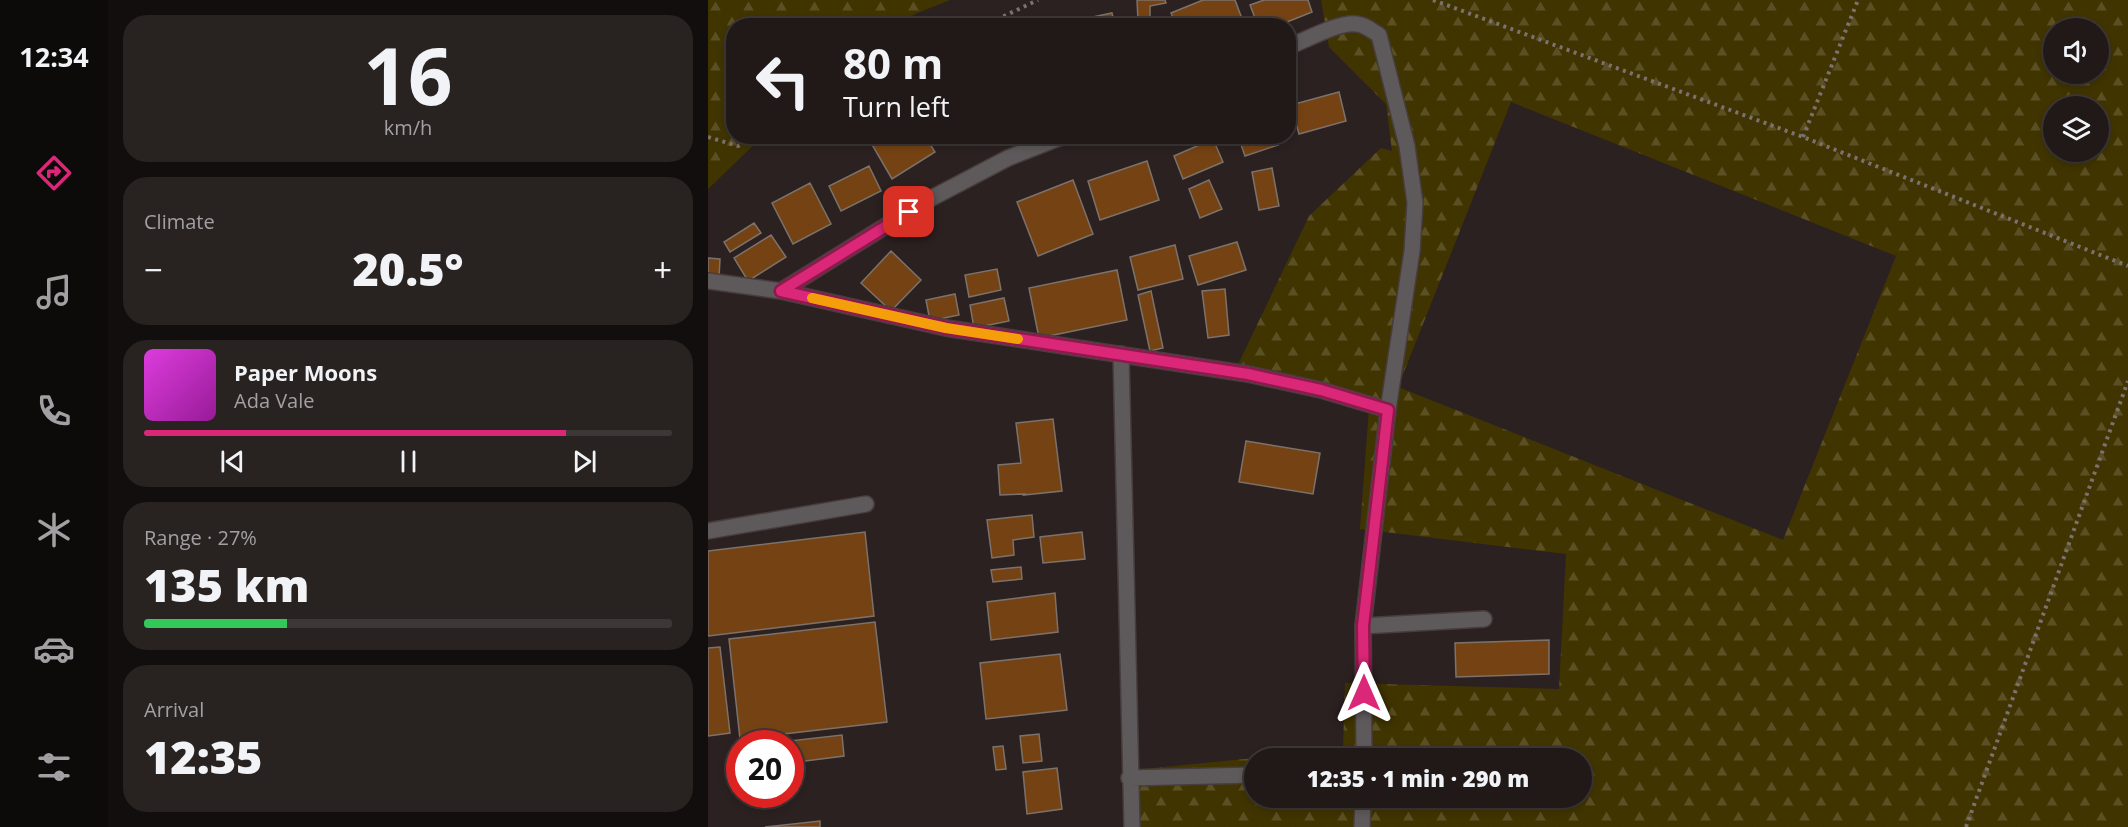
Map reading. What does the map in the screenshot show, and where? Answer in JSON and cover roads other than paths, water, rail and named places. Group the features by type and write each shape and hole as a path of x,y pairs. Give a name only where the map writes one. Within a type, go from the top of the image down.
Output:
{"lane":[{"path":"1296,44 1342,26 1356,24 1379,35 1407,146 1414,203 1412,251 1388,410 1363,626 1364,748"},
{"path":"781,291 926,201 1008,158 1044,144"},
{"path":"708,281 781,291 946,328 1248,374 1321,390 1388,410"},
{"path":"1121,354 1132,827"},
{"path":"708,531 866,504"},
{"path":"1363,626 1484,619"},
{"path":"1130,778 1244,775"},
{"path":"1362,827 1363,808"}]}
